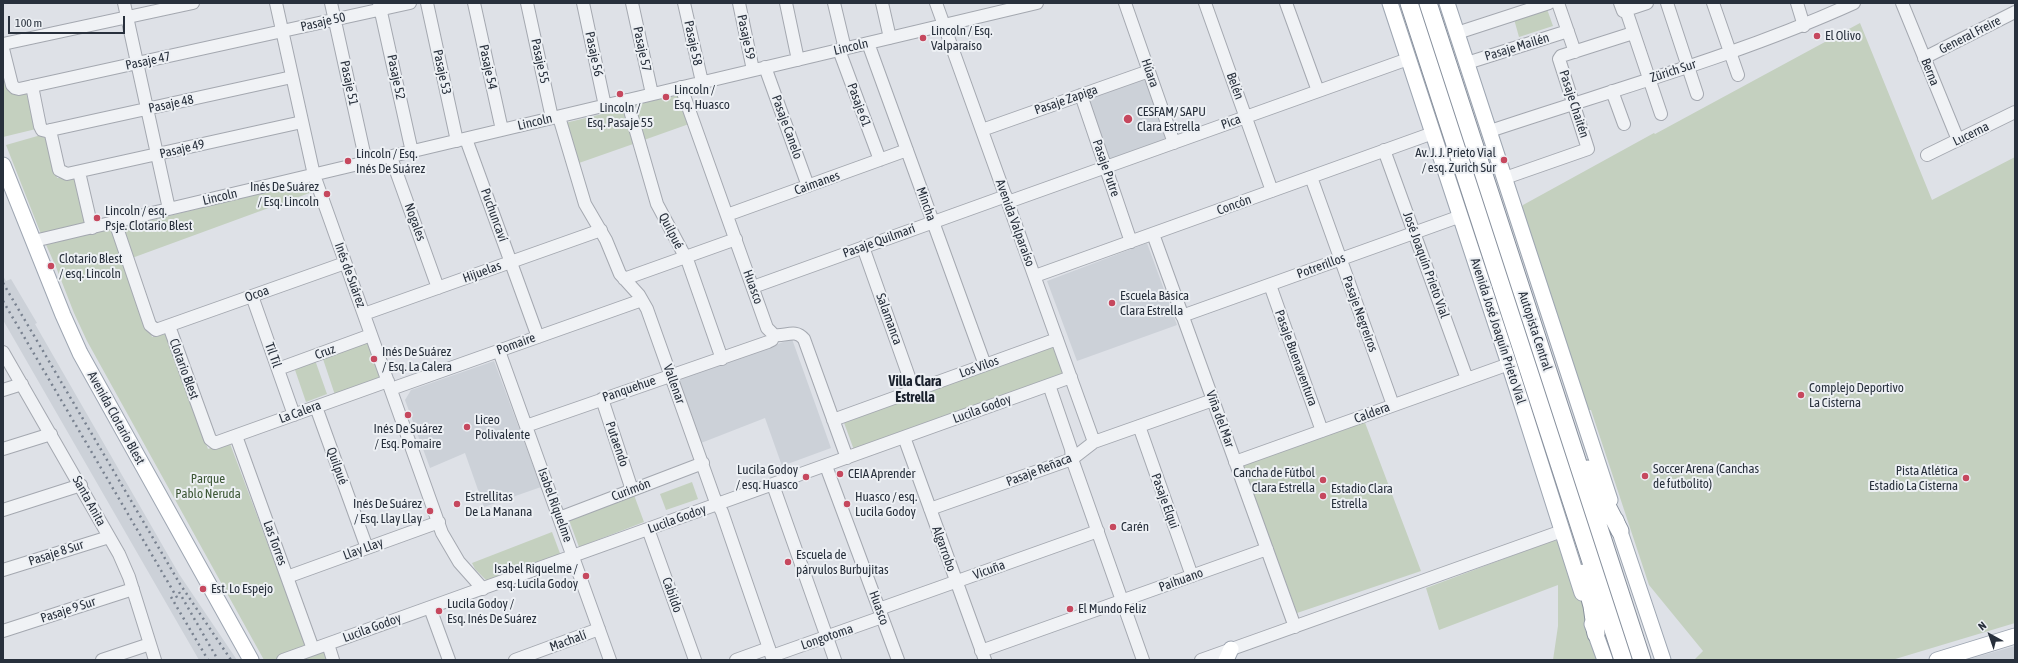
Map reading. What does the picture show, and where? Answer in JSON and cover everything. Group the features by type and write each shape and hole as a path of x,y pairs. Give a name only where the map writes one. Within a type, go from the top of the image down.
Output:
{"highway":[{"name":"Autopista Central","path":"1409,3 1623,660"},
{"name":"Autopista Central","path":"1428,3 1642,660"},
{"path":"1564,420 1620,531"},
{"path":"1558,460 1569,529 1590,596 1596,634"}],"main road":[{"name":"Avenida José Joaquín Prieto Vial","path":"1390,3 1552,497 1570,562 1605,660"},
{"path":"1447,3 1663,660"},
{"name":"Avenida Clotario Blest","path":"3,165 63,315 87,367 251,660"},
{"path":"1937,660 2015,636"}],"street":[{"path":"124,3 169,209"},
{"path":"3,44 193,3"},
{"name":"Inés de Suárez","path":"276,3 314,175 445,541 450,554 466,582 469,594"},
{"name":"Pasaje 51","path":"331,3 366,162"},
{"name":"Pasaje 50","path":"282,31 335,20 380,6 410,3"},
{"name":"Pasaje 53","path":"427,3 462,140"},
{"name":"Pasaje 54","path":"474,3 502,130"},
{"name":"Pasaje 55","path":"527,3 556,117"},
{"name":"Pasaje 56","path":"583,3 606,106"},
{"name":"Pasaje 57","path":"632,3 652,94"},
{"name":"Pasaje 58","path":"684,3 702,82"},
{"name":"Pasaje 59","path":"739,3 759,69"},
{"path":"786,3 798,60"},
{"name":"Pasaje 61","path":"834,3 842,49 880,160"},
{"path":"882,3 890,38"},
{"name":"Avenida Valparaíso","path":"936,3 1094,442"},
{"name":"Lincoln","path":"34,242 1036,3"},
{"name":"Húara","path":"1126,3 1174,143"},
{"name":"Belén","path":"1205,3 1272,191"},
{"path":"1286,3 1318,91"},
{"path":"1457,33 1535,5 1549,3"},
{"path":"1558,3 1575,52"},
{"path":"1647,3 1623,8 1661,114"},
{"path":"1667,3 1697,94"},
{"path":"1797,3 1804,26"},
{"name":"Zürich Sur","path":"1490,131 1804,26 1854,3"},
{"name":"Berna","path":"1902,3 1958,140"},
{"path":"1716,4 1738,75"},
{"name":"Pasaje 52","path":"380,6 412,152"},
{"name":"General Freire","path":"1924,58 2015,12"},
{"name":"Pasaje 47","path":"3,49 15,88 32,86 282,31"},
{"name":"Pasaje Mailén","path":"1467,63 1568,31"},
{"name":"Pasaje Mailén","path":"1559,59 1575,52 1633,33"},
{"name":"Mincha","path":"868,43 985,365"},
{"name":"Pica","path":"1007,199 1106,167 1408,59"},
{"name":"Pasaje Chaitén","path":"1505,178 1588,149 1559,59"},
{"name":"Pasaje Canelo","path":"759,69 808,186"},
{"name":"Pasaje Zapiga","path":"982,130 1149,71"},
{"name":"Pasaje 48","path":"50,130 292,77"},
{"path":"32,86 41,128 44,131 50,130"},
{"name":"Huasco","path":"681,88 767,328 774,335"},
{"path":"1612,91 1624,124"},
{"name":"Pasaje Putre","path":"1081,95 1131,242"},
{"name":"Quilpué","path":"627,100 658,204 685,257 722,359"},
{"name":"Lucerna","path":"1927,156 2015,112"},
{"name":"Vallenar","path":"556,117 582,197 601,230 624,280 642,300 718,504 771,655"},
{"name":"Pasaje 49","path":"50,130 61,173 67,174 302,122"},
{"name":"Concón","path":"1035,276 1433,133"},
{"name":"Puchuncaví","path":"462,140 511,262 538,337"},
{"name":"Caimanes","path":"727,215 907,150"},
{"name":"José Joaquín Prieto Vial","path":"1384,150 1467,379"},
{"name":"Nogales","path":"391,157 438,288"},
{"path":"79,172 92,228"},
{"name":"Pasaje Negreiros","path":"1311,177 1393,405"},
{"name":"Pasaje Quilmarí","path":"753,287 933,222 1007,199"},
{"name":"Potrerillos","path":"1182,316 1461,216"},
{"name":"Clotario Blest","path":"115,222 150,325 158,330 169,326 213,442"},
{"name":"Hijuelas","path":"364,314 601,230"},
{"name":"Viña del Mar","path":"1153,234 1295,627"},
{"path":"624,280 736,239"},
{"name":"Salamanca","path":"863,247 914,391"},
{"name":"Ocoa","path":"169,326 345,263"},
{"name":"Pasaje Buenaventura","path":"1270,284 1322,431"},
{"name":"Til Til","path":"252,296 294,415"},
{"name":"Pomaire","path":"389,385 499,351 642,300"},
{"path":"774,335 794,332 800,334 804,339 847,458"},
{"name":"Cruz","path":"278,369 371,335"},
{"name":"Panquehue","path":"526,426 664,377 671,377 722,359 770,341 774,335"},
{"name":"Los Vilos","path":"833,420 1057,339"},
{"name":"Isabel Riquelme","path":"499,351 610,660"},
{"name":"Santa Anita","path":"3,352 81,485 124,565 155,660"},
{"name":"Caldera","path":"1235,462 1509,364"},
{"name":"Lucila Godoy","path":"283,660 1071,377"},
{"path":"3,390 22,384"},
{"name":"La Calera","path":"213,442 236,436 316,407 389,385"},
{"path":"1049,385 1071,449 1072,459 1144,660"},
{"name":"Putaendo","path":"602,399 632,490"},
{"name":"Pasaje Reñaca","path":"930,509 1072,459 1094,442 1213,400"},
{"name":"Quilpué","path":"316,407 367,548"},
{"name":"Pasaje Elqui","path":"1138,426 1192,576"},
{"path":"3,449 51,434"},
{"name":"Las Torres","path":"236,436 313,650"},
{"name":"Algarrobo","path":"904,437 983,656"},
{"name":"Curimón","path":"559,518 703,463"},
{"name":"Huasco","path":"826,466 898,660"},
{"path":"3,510 81,485"},
{"path":"773,485 835,660"},
{"name":"Llay Llay","path":"287,577 438,522"},
{"name":"Cabildo","path":"648,529 695,660"},
{"name":"Vicuña","path":"881,613 956,582 1098,531"},
{"path":"1202,660 1228,655 1295,627 1562,531"},
{"name":"Pasaje 8 Sur","path":"3,570 110,537"},
{"name":"Inés de Suárez","path":"445,541 458,562 483,589"},
{"name":"Paihuano","path":"983,656 1122,601 1267,549"},
{"name":"Pasaje 9 Sur","path":"3,631 133,589"},
{"path":"430,608 449,660"},
{"name":"Longotoma","path":"736,660 771,655 827,637 881,613"},
{"name":"Machalí","path":"515,660 599,629"},
{"path":"102,660 150,644"},
{"path":"328,644 333,660"}],"shaded area":[{"name":"CESFAM/ SAPU Clara Estrella","path":"1146,78 1169,141 1109,162 1087,98"},
{"name":"Escuela Básica Clara Estrella","path":"1147,243 1177,325 1077,361 1047,281"},
{"path":"3,276 6,281 11,279 37,323 35,324 179,574 237,660 199,660 3,320"},
{"path":"792,339 831,448 782,466 765,418 701,443 679,379"},
{"name":"Liceo Polivalente","path":"494,361 541,487 484,507 465,453 430,468 405,400 411,390"},
{"path":"2015,646 2015,660 1966,660"}],"green space":[{"path":"1547,9 1553,26 1519,37 1514,19"},
{"name":"Complejo Deportivo La Cisterna","path":"1860,23 1932,200 2015,157 2015,623 1892,660 1694,660 1703,651 1649,585 1591,410 1588,410 1521,209 1523,205 1654,133 1655,134"},
{"path":"3,69 26,92 36,129 3,137"},
{"path":"680,95 689,124 644,140 633,105"},
{"path":"623,109 636,143 579,163 565,123"},
{"name":"Parque Pablo Neruda","path":"41,135 48,139 57,178 76,177 90,233 113,228 152,337 165,334 208,449 229,441 307,648 323,650 327,660 264,660 87,341 39,229 6,145"},
{"path":"312,180 315,191 132,258 121,228"},
{"path":"370,339 383,378 335,395 322,356"},
{"path":"1054,346 1064,376 854,450 843,420"},
{"path":"315,360 327,394 306,402 294,367"},
{"name":"Estadio Clara Estrella","path":"1364,420 1421,571 1297,613 1242,463"},
{"path":"692,482 698,499 666,510 660,494"},
{"path":"634,495 644,522 579,547 569,520"},
{"path":"552,532 561,556 489,583 475,569 472,563"},
{"path":"1554,540 1562,543 1602,660 1553,660 1558,626 1558,585 1439,630 1426,588"}],"railway":[{"path":"3,283 180,584 231,660"},
{"path":"3,301 179,601"},
{"path":"179,592 218,660"},
{"path":"171,597 208,660"}],"place":[{"name":"El Olivo","path":"1817,36"},
{"name":"Lincoln / Esq. Valparaíso","path":"923,38"},
{"name":"Lincoln / Esq. Pasaje 55","path":"620,94"},
{"name":"Lincoln / Esq. Huasco","path":"666,97"},
{"name":"CESFAM/ SAPU Clara Estrella","path":"1128,119"},
{"name":"Av. J. J. Prieto Vial / esq. Zurich Sur","path":"1504,160"},
{"name":"Lincoln / Esq. Inés De Suárez","path":"348,161"},
{"name":"Inés De Suárez / Esq. Lincoln","path":"327,194"},
{"name":"Lincoln / esq. Psje. Clotario Blest","path":"97,218"},
{"name":"Clotario Blest / esq. Lincoln","path":"51,266"},
{"name":"Escuela Básica Clara Estrella","path":"1112,303"},
{"name":"Inés De Suárez / Esq. La Calera","path":"374,359"},
{"name":"Complejo Deportivo La Cisterna","path":"1801,395"},
{"name":"Inés De Suárez / Esq. Pomaire","path":"408,415"},
{"name":"Liceo Polivalente","path":"467,427"},
{"name":"CEIA Aprender","path":"840,474"},
{"name":"Soccer Arena (Canchas de futbolito)","path":"1645,476"},
{"name":"Lucila Godoy / esq. Huasco","path":"806,477"},
{"name":"Pista Atlética Estadio La Cisterna","path":"1966,478"},
{"name":"Cancha de Fútbol Clara Estrella","path":"1323,480"},
{"name":"Estadio Clara Estrella","path":"1323,496"},
{"name":"Estrellitas De La Manana","path":"457,504"},
{"name":"Huasco / esq. Lucila Godoy","path":"847,504"},
{"name":"Inés De Suárez / Esq. Llay Llay","path":"430,511"},
{"name":"Carén","path":"1113,527"},
{"name":"Escuela de párvulos Burbujitas","path":"788,562"},
{"name":"Isabel Riquelme / esq. Lucila Godoy","path":"586,576"},
{"name":"Est. Lo Espejo","path":"203,589"},
{"name":"El Mundo Feliz","path":"1070,609"},
{"name":"Lucila Godoy / Esq. Inés De Suárez","path":"439,611"}],"district":[{"name":"Villa Clara Estrella","path":"915,390"}]}
